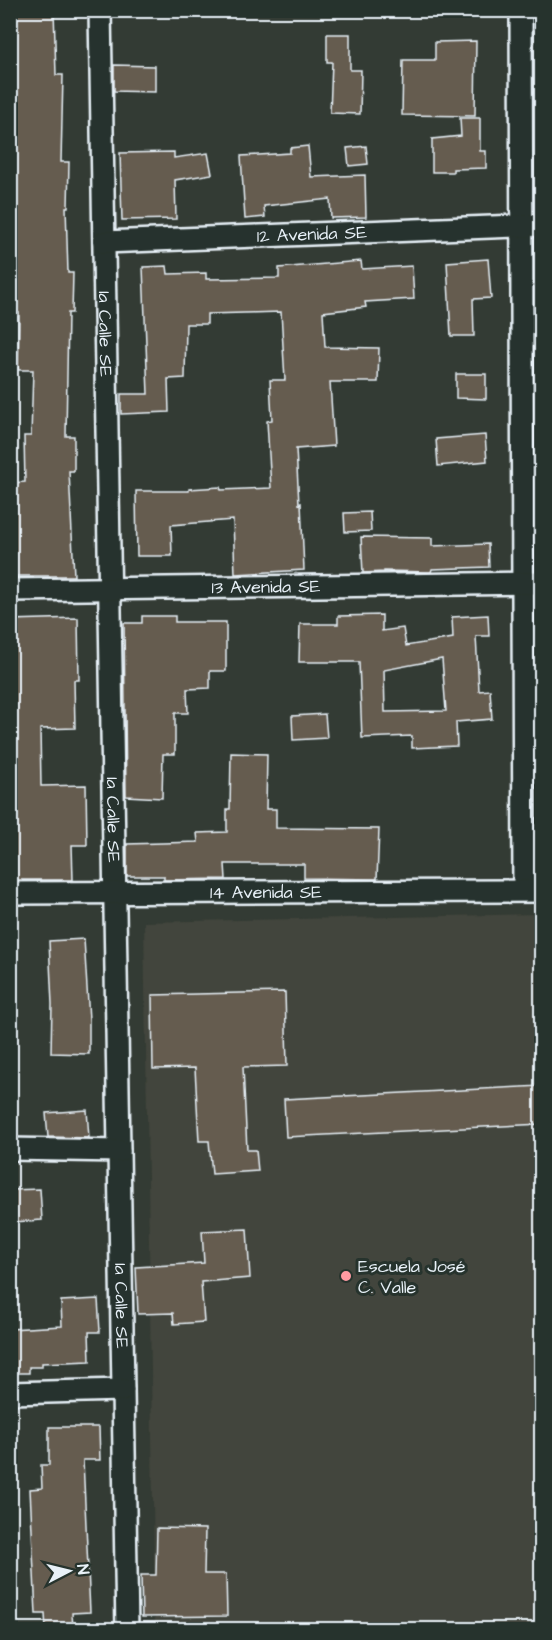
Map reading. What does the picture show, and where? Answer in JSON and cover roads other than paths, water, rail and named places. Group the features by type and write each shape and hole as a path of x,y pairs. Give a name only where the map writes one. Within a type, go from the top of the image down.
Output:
{"street":[{"name":"1a Calle SE","path":"100,10 127,1629"},
{"path":"521,10 532,225 533,890"},
{"name":"12 Avenida SE","path":"104,242 532,225"},
{"name":"13 Avenida SE","path":"10,590 532,583"},
{"name":"14 Avenida SE","path":"10,894 533,890"},
{"path":"10,1149 119,1151"},
{"path":"10,1393 123,1390"}],"place":[{"name":"Escuela José C. Valle","path":"346,1276"}]}
